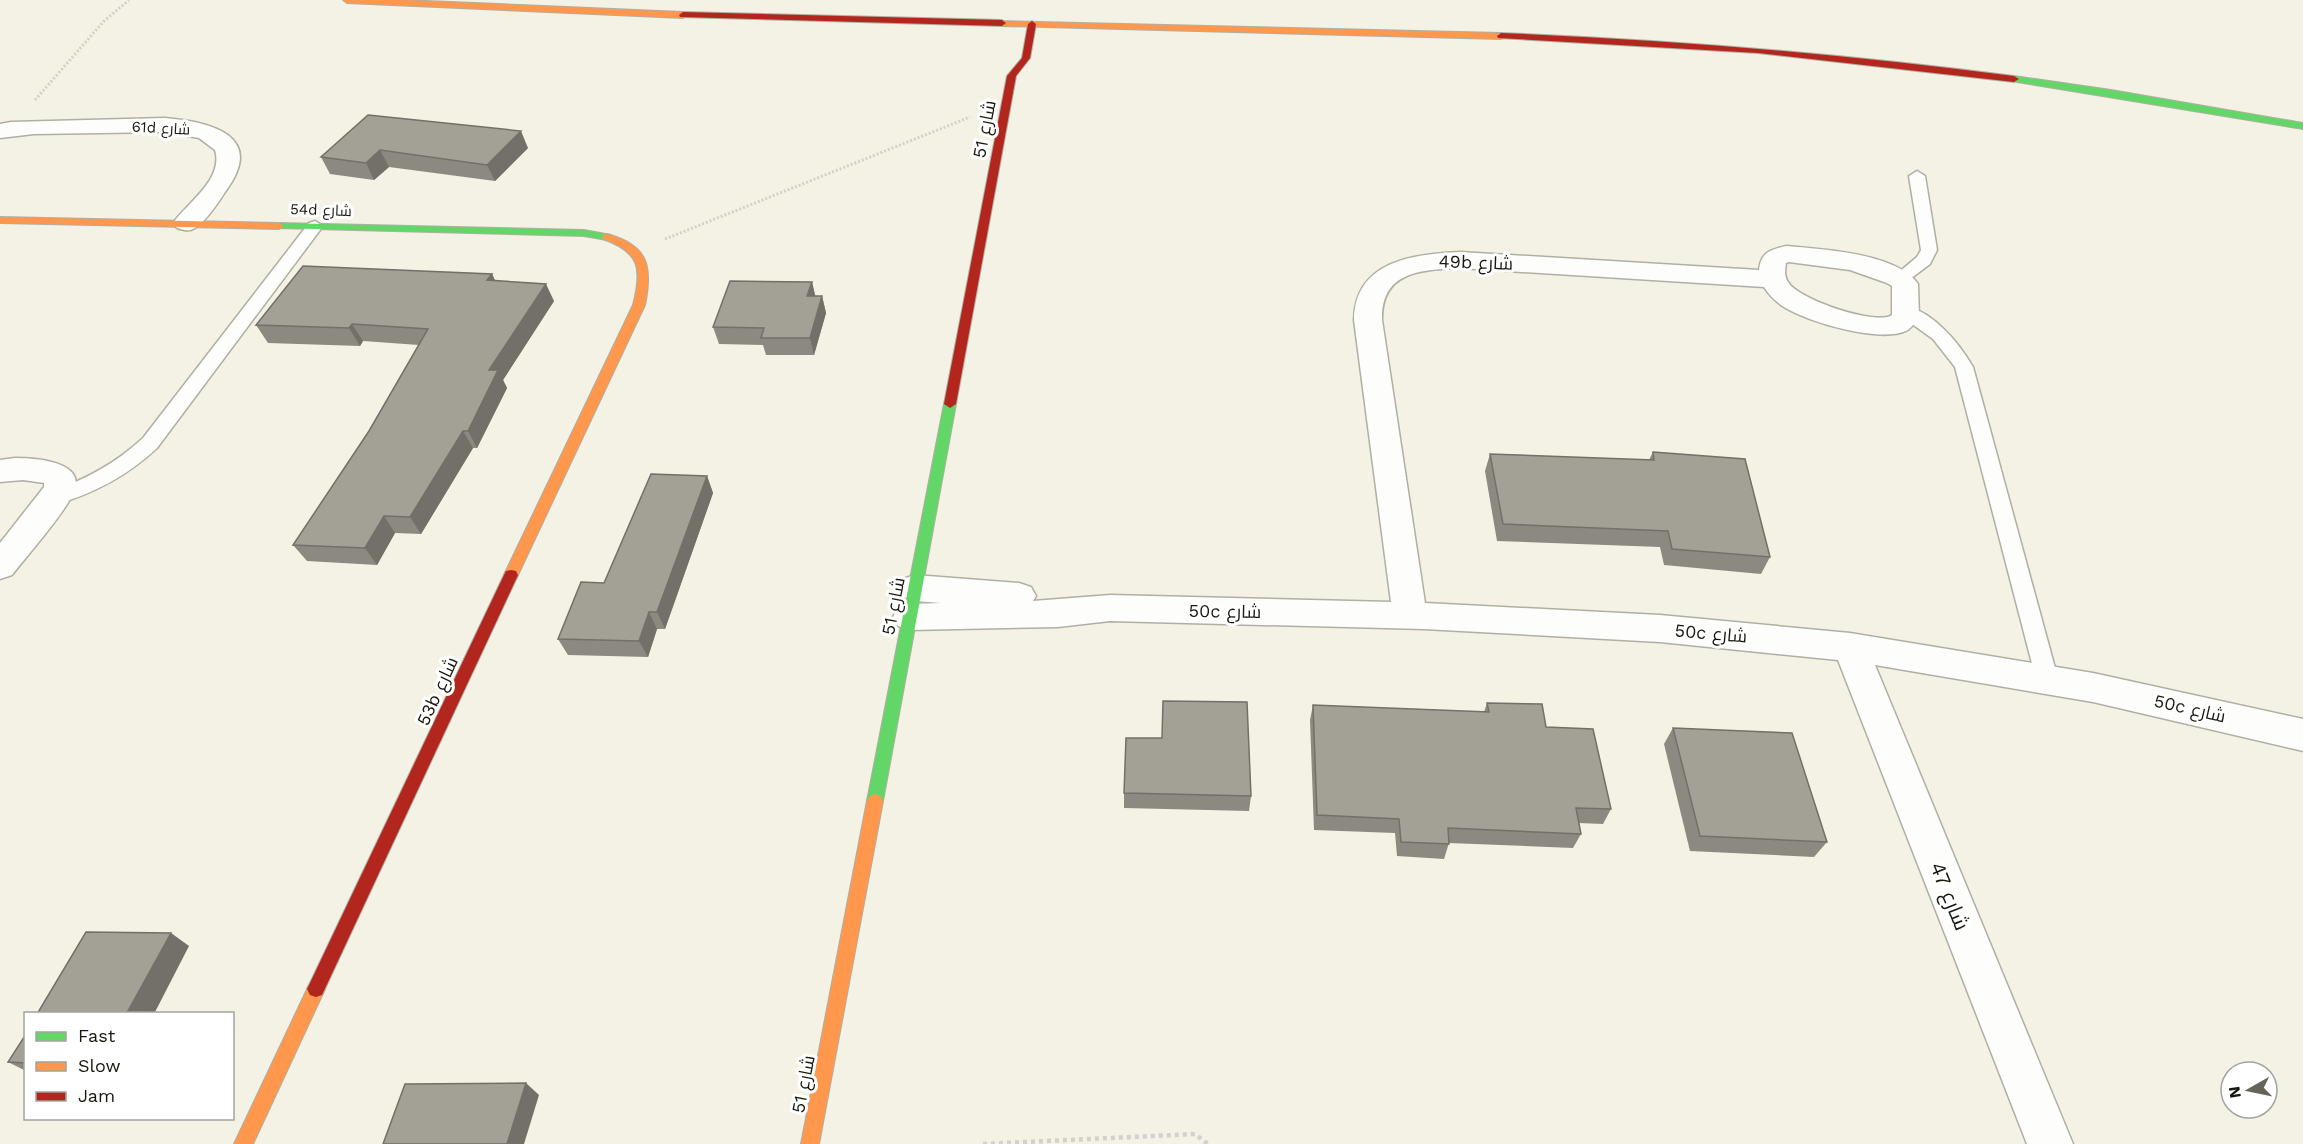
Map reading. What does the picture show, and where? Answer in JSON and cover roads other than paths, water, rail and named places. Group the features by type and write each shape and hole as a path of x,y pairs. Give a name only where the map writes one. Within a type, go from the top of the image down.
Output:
{"street":[{"path":"347,0 1010,29 1032,24 1518,36 1722,47 1826,56 1998,76 2303,126"},
{"name":"شارع 51","path":"1012,75 1026,58 1032,24"},
{"name":"شارع 51","path":"810,1144 1007,103 1012,75 1007,57"},
{"name":"61d شارع","path":"4,130 152,126 184,127 209,133 225,144 230,160 223,178 186,223"},
{"name":"54d شارع","path":"0,220 584,233 606,235 624,241 637,251"},
{"name":"53b شارع","path":"243,1144 639,305 646,285 645,267 637,251"},
{"path":"1786,254 1884,269 1900,278 1905,284 1907,312 1904,320 1896,325 1883,326 1825,314 1797,303 1778,287 1772,279 1770,268 1773,260 1786,254"},
{"name":"49b شارع","path":"1410,615 1368,320 1369,300 1381,282 1402,269 1429,261 1460,260 1772,279"},
{"path":"0,471 46,471 55,474 60,480 60,488 54,498 0,566"},
{"name":"50c شارع","path":"912,602 1058,614 1110,608 1410,615 1626,626 1850,647 2114,691 2303,735"},
{"name":"شارع 47","path":"1850,647 2050,1144"}],"lane":[{"path":"1900,278 1924,260 1929,250 1917,176"},
{"path":"54,498 82,489 109,476 133,460 150,443 315,226"},
{"path":"1907,312 1946,340 1957,353 1964,367 2047,679"}]}
